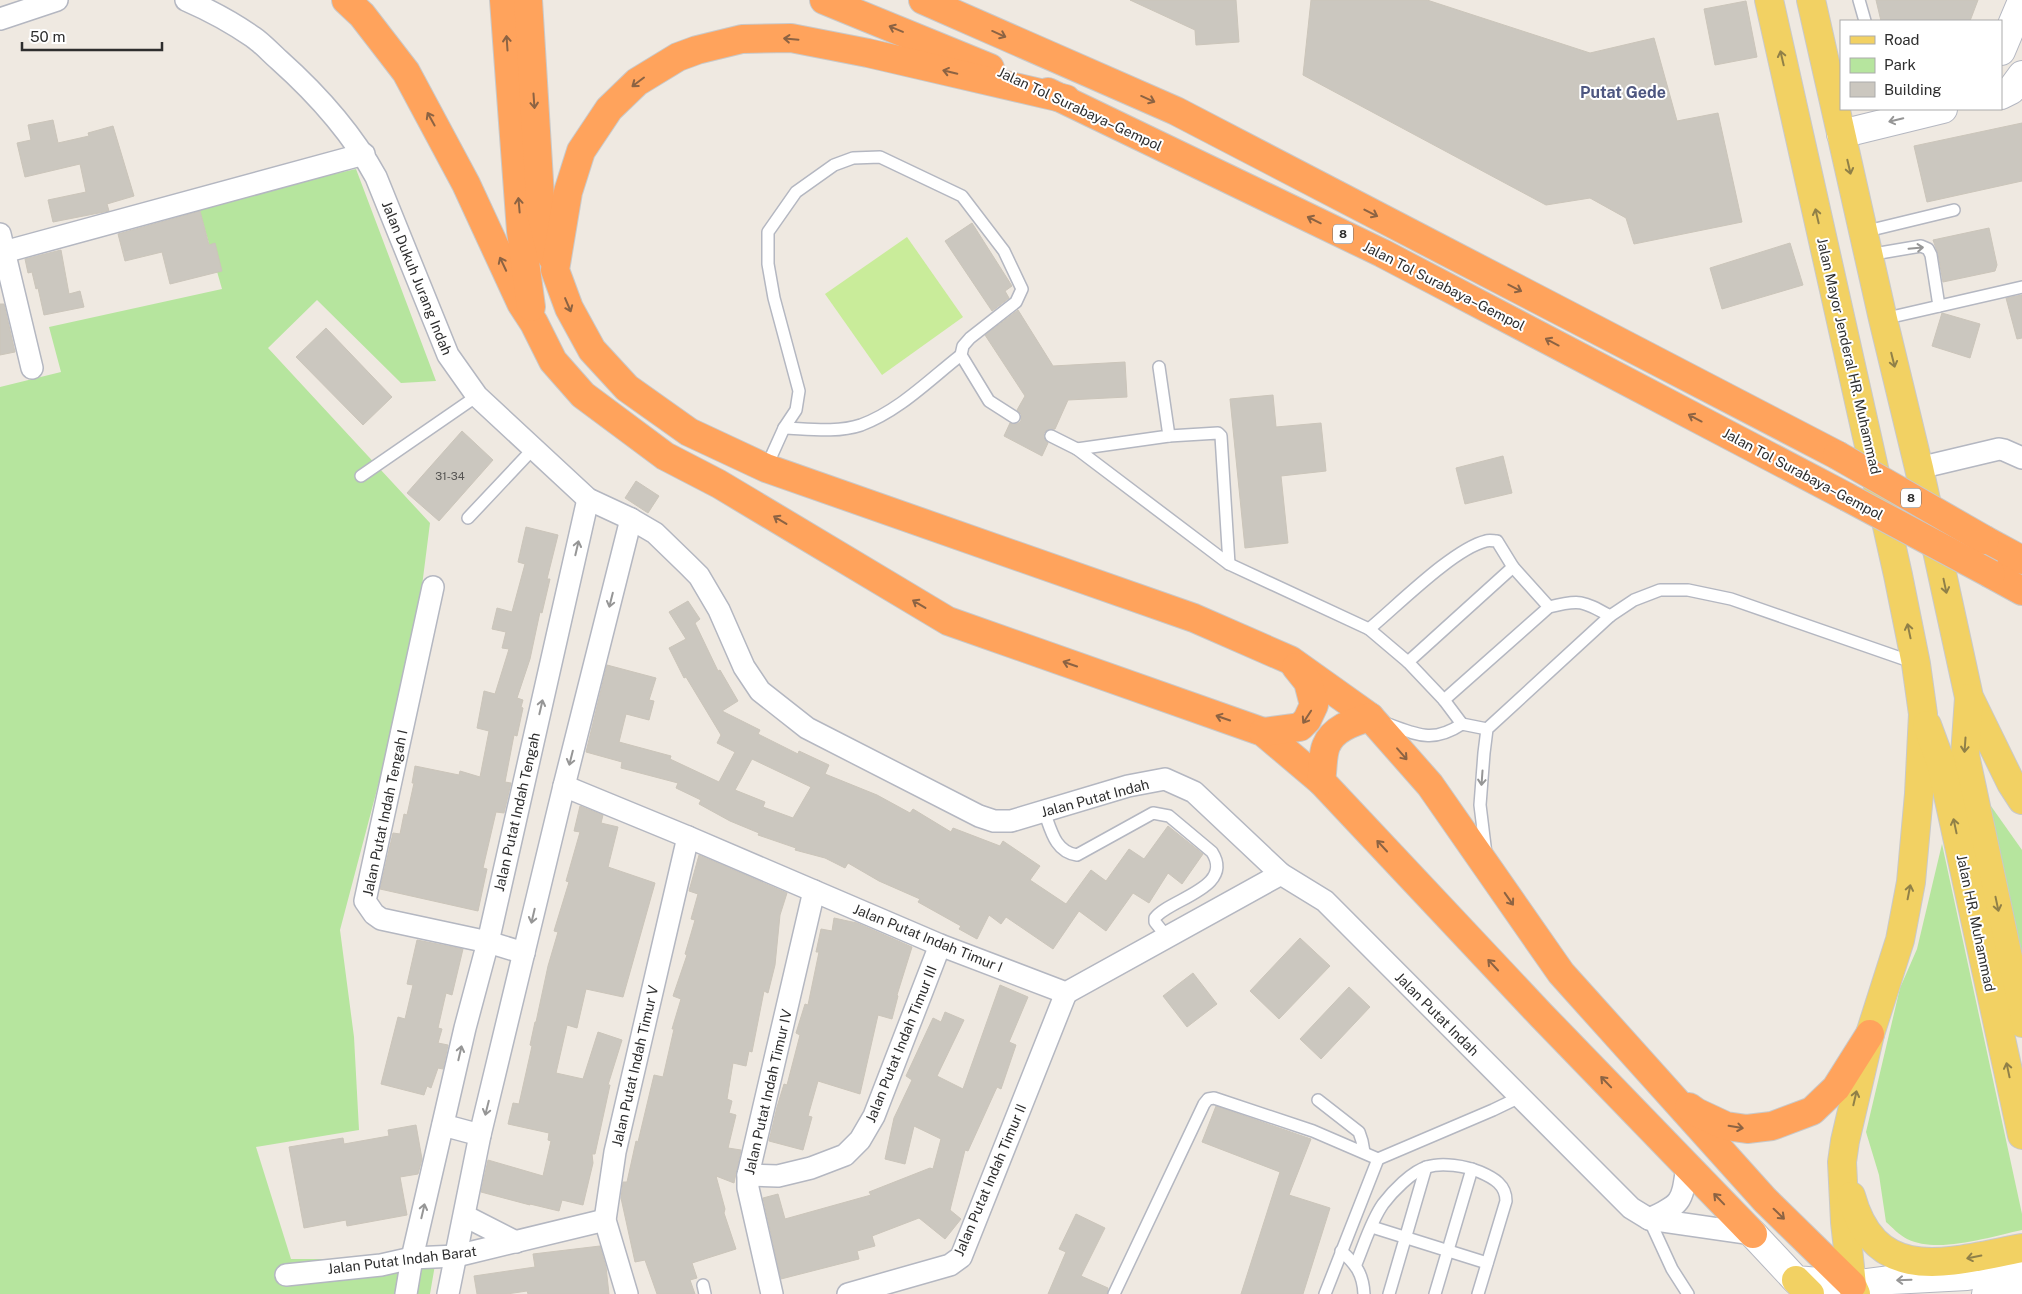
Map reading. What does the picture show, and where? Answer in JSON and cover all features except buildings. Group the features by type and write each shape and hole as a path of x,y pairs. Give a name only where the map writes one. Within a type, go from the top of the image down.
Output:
{"highway":[{"path":"346,0 362,14 406,72 462,176 521,303 534,323 553,361 583,395 626,429 665,456 719,484 948,621 1263,732 1321,781 1541,1016 1753,1234"},
{"path":"504,0 521,231 534,323"},
{"path":"528,0 541,213 555,270 569,308 592,350 627,388 689,432 766,468 1194,618 1290,660 1371,718 1430,785 1561,973 1765,1200 1860,1291"},
{"name":"Jalan Tol Surabaya–Gempol","path":"824,0 1066,99 1382,254 2022,591"},
{"name":"8","path":"922,0 1176,111 1837,455 2022,560"},
{"path":"555,270 568,192 581,151 609,108 637,82 678,57 697,50 742,39 791,38 868,53 1066,99"},
{"path":"1263,732 1300,727 1307,720 1314,705 1308,682 1290,660"},
{"path":"1321,781 1326,746 1335,733 1353,722 1371,718"},
{"path":"1652,1075 1696,1112 1726,1126 1747,1129 1772,1126 1812,1111 1836,1088 1870,1034"}],"main road":[{"name":"Jalan Mayor Jenderal HR. Muhammad","path":"1769,0 1916,664 1923,714"},
{"path":"1811,0 1837,97 1841,134 1919,468 1969,697 2011,783 2022,800"},
{"name":"Jalan HR. Muhammad","path":"1969,697 1965,755 2022,1023"},
{"path":"1860,1291 1844,1222 1842,1162 1845,1141 1870,1034 1900,940 1911,882 1919,794 1923,714"},
{"name":"Jalan HR. Muhammad","path":"1923,714 1941,762 2022,1135"},
{"path":"1845,1141 1849,1190 1855,1210 1871,1238 1890,1254 1918,1262 1956,1260 2022,1248"}],"street":[{"path":"0,19 57,0"},
{"name":"Jalan Dukuh Jurang Indah","path":"186,0 254,37 306,85 364,154 376,177 448,355 477,396 588,499"},
{"path":"2002,49 2022,1"},
{"path":"1841,134 1940,110"},
{"path":"32,368 2,243 364,154"},
{"path":"1919,468 1999,449 2022,458"},
{"name":"Jalan Putat Indah","path":"588,499 631,519 655,533 699,576 719,610 744,668 760,691 807,728 994,821 1011,821 1128,786 1165,779 1194,792 1281,874 1325,902 1632,1208 1649,1219 1753,1234"},
{"name":"Jalan Putat Indah Tengah","path":"406,1294 412,1258 488,942 588,499"},
{"path":"448,1294 480,1135 564,786 631,519"},
{"name":"Jalan Putat Indah Tengah I","path":"433,587 365,901 374,914 381,919 488,942 524,953"},
{"name":"Jalan Putat Indah Timur I","path":"564,786 940,945 1066,993"},
{"name":"Jalan Putat Indah Timur V","path":"627,1294 604,1220 615,1152 688,837"},
{"path":"1066,993 1281,874"},
{"name":"Jalan Putat Indah Timur IV","path":"772,1294 748,1188 748,1175 814,891"},
{"name":"Jalan Putat Indah Timur III","path":"748,1175 778,1176 811,1168 845,1155 860,1140 874,1116 940,945"},
{"name":"Jalan Putat Indah Timur II","path":"848,1294 950,1265 961,1257 1066,993"},
{"path":"443,1125 480,1135"},
{"path":"1649,1219 1669,1210 1683,1196 1686,1166"},
{"path":"465,1216 516,1242"},
{"name":"Jalan Putat Indah Barat","path":"286,1274 381,1265 412,1258 456,1256 604,1220"},
{"path":"1753,1234 1803,1287 1860,1291 1891,1280 1967,1276 2022,1267"},
{"path":"1986,1294 2022,1288"}],"lane":[{"path":"1859,0 1865,20"},
{"path":"766,468 784,428 796,410 799,391 774,298 768,264 768,232 796,192 834,165 853,158 880,157 962,196 1004,251 1022,289 1016,302 970,338 963,346 960,355 895,408 860,425 830,430 784,428"},
{"path":"1866,244 1954,210"},
{"path":"1866,244 1921,246 1928,249 1931,255 1939,306"},
{"path":"1883,319 2022,287"},
{"path":"960,355 989,401 1014,417"},
{"path":"1159,367 1169,436"},
{"path":"361,476 477,396"},
{"path":"1077,449 1169,436 1218,434 1221,436 1229,564"},
{"path":"1051,436 1077,449 1229,564 1369,629 1408,662 1444,700 1462,724 1487,729"},
{"path":"468,518 533,449"},
{"path":"1369,629 1433,574 1468,548 1487,540 1497,541 1505,550 1513,567 1549,607"},
{"path":"1408,662 1513,567"},
{"path":"1488,868 1480,804 1487,729 1610,616 1634,600 1660,590 1688,590 1731,599 1916,664"},
{"path":"1444,700 1549,607 1566,602 1584,602 1610,616"},
{"path":"1371,718 1409,732 1431,737 1450,732 1462,724"},
{"path":"1044,812 1056,840 1062,850 1069,854 1077,855 1153,813 1169,816 1212,852 1218,868 1212,879 1199,891 1156,916 1155,922 1167,937"},
{"path":"1325,1294 1378,1159 1493,1110 1520,1096"},
{"path":"1114,1294 1208,1099 1214,1098 1313,1131 1378,1159"},
{"path":"1318,1100 1359,1132 1364,1152"},
{"path":"1356,1264 1382,1205 1400,1184 1426,1167 1446,1166 1472,1169 1494,1178 1506,1194 1506,1201 1478,1294"},
{"path":"1389,1294 1426,1167"},
{"path":"1435,1294 1472,1169"},
{"path":"1649,1219 1672,1269 1688,1294"},
{"path":"1372,1227 1487,1263"},
{"path":"1341,1251 1356,1264 1362,1275 1364,1294"}],"green space":[{"path":"356,169 436,381 401,383 317,300 268,348 430,523 414,649 340,930 354,1037 359,1130 256,1147 291,1259 436,1259 430,1294 0,1294 0,387 61,372 49,327 222,289 198,205"},
{"path":"907,237 963,317 882,375 825,294"},
{"path":"1986,799 2022,850 2022,968"},
{"path":"1942,844 2022,1214 2022,1230 1964,1243 1933,1245 1907,1239 1886,1222 1879,1175 1866,1132 1900,988 1917,949"}],"district":[{"name":"Putat Gede","path":"1623,92"}]}
